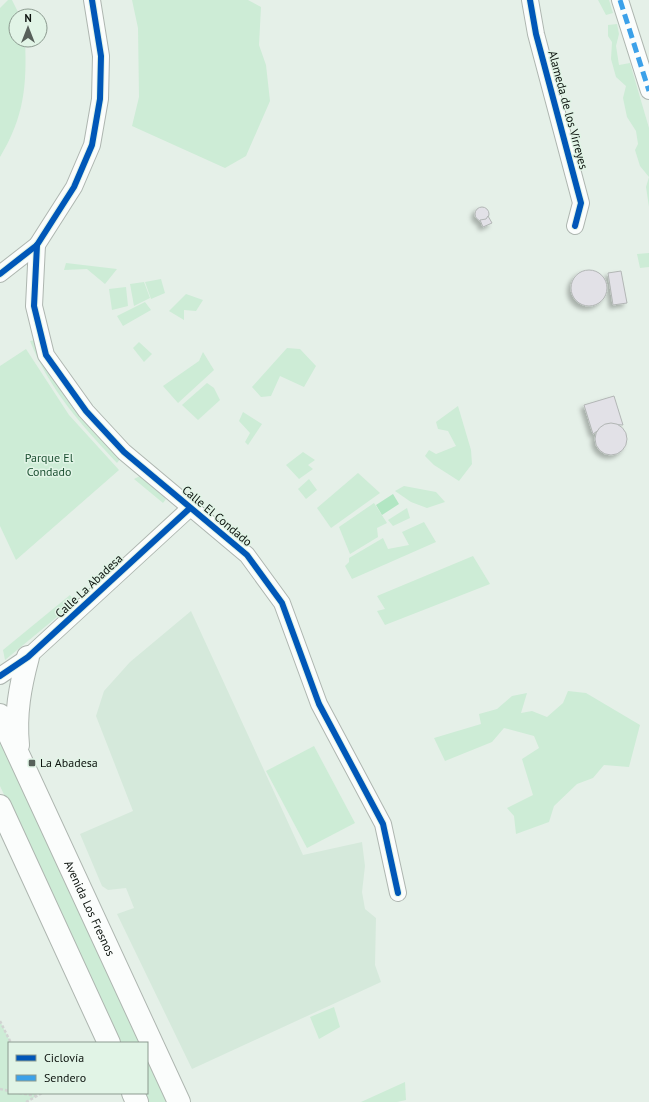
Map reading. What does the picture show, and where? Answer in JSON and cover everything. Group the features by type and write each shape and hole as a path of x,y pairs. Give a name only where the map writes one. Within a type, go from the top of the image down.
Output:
{"main road":[{"path":"20,760 16,715 20,689 28,658"},
{"name":"Avenida Los Fresnos","path":"0,716 179,1102"},
{"path":"0,806 109,1042"}],"street":[{"path":"0,274 37,245 74,187 92,145 100,99 101,56 92,0"},
{"name":"Alameda de los Virreyes","path":"530,0 540,49 581,203 575,226"},
{"path":"620,0 649,92"},
{"name":"Calle El Condado","path":"37,245 34,306 46,355 86,411 124,452 247,555 282,603 319,704 383,824 398,893"},
{"name":"Calle La Abadesa","path":"0,676 28,658 190,508"}],"path":[{"path":"0,1023 10,1042"},
{"path":"25,1094 37,1096"},
{"path":"26,1102 40,1094"}],"shaded area":[{"path":"393,494 399,504 382,515 376,505"},
{"path":"191,611 303,855 362,842 365,866 362,892 365,909 376,918 375,965 381,982 192,1069 117,914 134,908 126,888 108,890 102,886 80,834 133,811 96,716 104,691 130,662"}],"green space":[{"path":"8,0 12,0 16,8 8,8 8,48 25,48 25,72 19,115 0,157 0,8"},
{"path":"132,0 248,0 261,7 259,45 266,65 270,101 246,156 225,168 132,126 139,97 138,28"},
{"path":"598,0 609,0 613,13 606,15"},
{"path":"617,24 619,34 616,46 619,65 630,63 649,128 649,177 640,166 635,150 638,144 636,131 627,117 623,98 626,86 616,77 611,59 612,42 608,36 608,25"},
{"path":"649,177 649,207 646,187"},
{"path":"649,253 649,267 640,268 637,254"},
{"path":"66,263 117,269 105,284 87,269 64,270"},
{"path":"161,279 165,293 151,299 145,282"},
{"path":"144,282 150,298 134,306 130,284"},
{"path":"126,287 128,306 112,310 109,289"},
{"path":"186,294 203,300 196,311 184,310 184,320 169,311"},
{"path":"145,302 151,310 123,326 117,316"},
{"path":"35,340 120,459 117,463 79,421 57,391 38,359 30,341"},
{"path":"139,342 152,354 144,362 133,348"},
{"path":"287,348 300,349 316,366 304,387 280,376 271,396 261,397 252,387"},
{"name":"Parque El Condado","path":"26,349 69,415 119,470 16,560 0,526 0,366"},
{"path":"203,352 214,370 178,403 163,386 199,361"},
{"path":"207,383 214,388 220,400 198,420 182,405"},
{"path":"458,406 471,450 472,464 459,481 434,465 425,456 429,450 436,454 456,446 448,431 438,429 436,422"},
{"path":"243,412 262,424 248,445 245,442 250,433 239,421"},
{"path":"303,452 315,460 308,465 313,469 299,479 286,465"},
{"path":"358,473 380,493 331,528 317,508"},
{"path":"140,476 166,499 163,503 134,479"},
{"path":"309,479 317,490 306,499 298,489"},
{"path":"404,486 436,492 445,502 427,508 411,502 395,491"},
{"path":"374,503 387,523 377,528 378,537 350,554 339,527"},
{"path":"407,508 410,518 393,526 388,520"},
{"path":"424,522 436,542 352,579 345,566 349,562 349,558 383,538 388,549 409,545 402,532"},
{"path":"473,556 490,584 385,625 377,611 385,609 377,596"},
{"path":"70,595 75,602 5,660 3,650"},
{"path":"568,691 586,693 640,725 629,767 604,765 593,778 577,784 554,806 549,822 516,834 514,816 507,808 533,795 522,759 539,748 534,736 504,728 492,742 445,761 434,738 481,724 479,714 497,709 512,696 527,693 521,713 532,711 547,717 563,703"},
{"path":"0,737 142,1042 120,1042 0,786"},
{"path":"314,746 355,823 307,848 266,771"},
{"path":"334,1007 340,1027 319,1039 310,1017"},
{"path":"0,1021 10,1042 8,1042 8,1094 36,1094 37,1096 26,1102 0,1102"},
{"path":"148,1056 169,1102 147,1102 143,1094 148,1094"},
{"path":"405,1082 406,1100 397,1102 361,1102"}],"building":[{"path":"479,207 485,207 489,211 489,217 485,221 479,221 475,217 475,211"},
{"path":"488,216 492,223 483,227 480,220 486,219"},
{"path":"593,270 602,275 606,281 606,295 602,301 593,306 585,306 576,301 572,295 571,284 576,275 582,271"},
{"path":"621,271 627,303 613,305 608,273"},
{"path":"614,396 623,425 607,424 593,434 584,405"},
{"path":"608,423 614,423 624,430 627,439 626,445 620,452 614,455 608,455 598,448 595,442 595,436 602,426"}],"marked path":[{"path":"620,0 649,91"}],"cycle path":[{"path":"0,274 37,245 74,187 92,145 100,99 101,56 92,0"},
{"path":"530,0 536,34 581,203 575,226"},
{"path":"37,245 34,306 46,355 86,411 124,452 247,555 282,603 319,704 383,824 398,893"},
{"path":"0,676 28,657 190,508"}],"place":[{"name":"La Abadesa","path":"32,763"}]}
